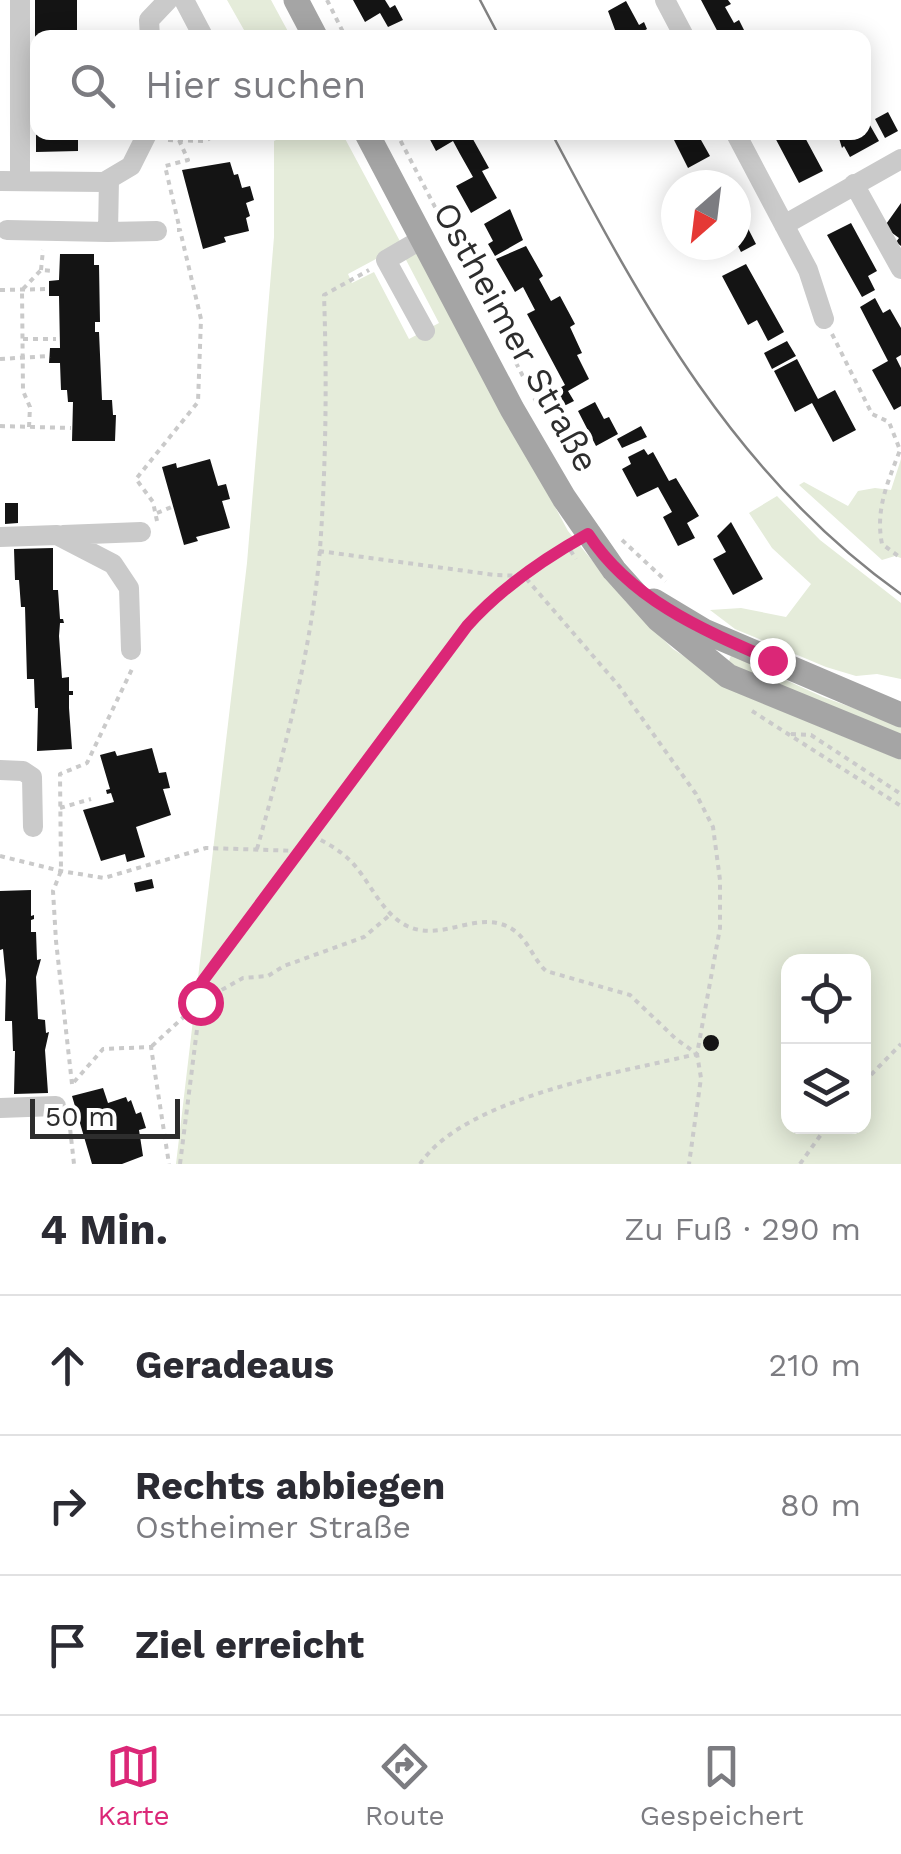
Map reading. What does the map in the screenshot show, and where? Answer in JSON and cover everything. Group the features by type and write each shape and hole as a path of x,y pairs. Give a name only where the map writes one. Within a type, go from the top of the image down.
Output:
{"main road":[{"path":"296,0 312,30"},
{"name":"Ostheimer Straße","path":"370,140 512,410 614,570 658,619 722,672 901,746"},
{"name":"Ostheimer Straße","path":"614,570 658,604 704,631 901,715"},
{"path":"722,672 724,656 736,645"}],"street":[{"path":"20,0 10,181 104,182 131,166 146,140"},
{"path":"150,30 150,20 168,0"},
{"path":"184,0 200,30"},
{"path":"665,0 681,30"},
{"path":"739,140 808,270 824,319"},
{"path":"784,225 901,159"},
{"path":"108,232 109,179"},
{"path":"854,184 901,269"},
{"path":"7,230 157,231"},
{"path":"422,239 386,260 424,331"},
{"path":"0,537 141,532"},
{"path":"57,535 114,564 129,588 132,650"},
{"path":"0,770 22,770 32,778 34,826"},
{"path":"0,1108 64,1103"}],"path":[{"path":"326,0 342,30"},
{"path":"174,506 157,513 136,479 198,402 201,319 164,166 188,160 179,140 205,140"},
{"path":"400,140 546,421"},
{"path":"157,231 180,230"},
{"path":"256,849 301,668 320,552 326,423 324,296 386,260"},
{"path":"29,427 30,407 23,391 22,290 41,270 54,271"},
{"path":"0,290 49,290"},
{"path":"824,319 872,414 889,422 900,450 882,496 878,524 882,544 901,558"},
{"path":"22,339 56,339"},
{"path":"0,359 50,356"},
{"path":"0,426 72,428"},
{"path":"180,1164 202,982 467,626 494,595 588,534"},
{"path":"320,552 524,576 642,718 696,794 714,828 720,928 698,1054 701,1078 688,1164"},
{"path":"72,1084 54,890 61,872 60,774 87,764 133,666 132,650"},
{"path":"901,794 811,735 786,734 901,806"},
{"path":"60,808 91,799"},
{"path":"312,835 354,864 391,914 405,925 424,931 445,931 480,921 508,926 520,934 546,972 630,995 676,1039 698,1054"},
{"path":"0,856 61,872 104,878 206,848 300,851"},
{"path":"74,1164 64,1103 72,1084 104,1048 150,1047 200,1002 243,978 268,976 284,966 364,937 391,914"},
{"path":"871,1075 901,1044"},
{"path":"150,1047 168,1164"},
{"path":"420,1164 429,1150 466,1123 551,1090 698,1054"},
{"path":"800,1164 822,1134"}],"green space":[{"path":"227,0 271,0 287,30 244,30"},
{"path":"346,140 402,245 348,274 352,283 374,272 409,339 439,323 404,256 417,249 568,531 626,602 673,649 743,695 901,760 901,1164 176,1164 247,563 274,237 274,141"},
{"path":"901,459 901,558 882,560 799,485 804,482 848,506 858,491 891,490"},
{"path":"777,496 820,540 901,603 901,679 877,674 856,676 826,667 735,629 710,610 741,608 786,617 811,584 772,548 749,513"},
{"path":"731,655 823,697 901,725 901,736 728,664"}],"building":[{"path":"35,0 77,0 77,30 35,30"},
{"path":"353,0 385,0 390,8 395,5 403,20 388,27 380,13 365,22"},
{"path":"701,0 728,0 731,4 725,7 734,23 739,20 744,30 717,30"},
{"path":"626,1 639,25 644,22 647,29 615,30 608,11"},
{"path":"888,112 898,131 885,138 875,119"},
{"path":"871,127 879,141 850,157 840,140 871,140"},
{"path":"36,140 78,140 78,151 36,152"},
{"path":"430,140 473,140 489,168 482,171 497,198 471,213 456,186 473,177 453,141 436,151"},
{"path":"674,140 701,140 710,156 688,168"},
{"path":"776,140 806,140 823,171 799,183"},
{"path":"230,162 242,188 250,186 254,200 246,203 249,231 224,237 226,242 203,249 182,170"},
{"path":"901,203 901,246 896,242 899,238 884,227"},
{"path":"510,209 523,240 495,256 484,224"},
{"path":"851,223 877,271 868,276 875,290 862,297 827,235"},
{"path":"526,246 543,276 539,279 551,301 560,296 575,324 570,327 582,353 577,355 589,379 568,391 574,401 558,409 549,394 565,385 527,314 535,310 523,287 515,292 496,259"},
{"path":"60,254 94,254 94,265 99,265 100,322 95,322 95,332 99,332 102,400 112,400 116,415 115,441 72,441 73,402 68,402 67,390 61,390 60,363 49,363 50,348 60,348 59,296 49,296 49,281 59,280"},
{"path":"746,264 784,332 768,341 757,320 748,325 722,276"},
{"path":"875,298 883,313 890,309 901,328 901,355 896,358 901,368 901,406 894,410 872,370 888,361 860,307"},
{"path":"787,341 796,356 772,369 764,353"},
{"path":"797,359 818,399 835,390 856,430 833,442 812,403 795,412 774,371"},
{"path":"595,402 618,434 596,446 578,411"},
{"path":"641,426 647,437 622,448 617,439"},
{"path":"644,449 648,455 653,452 669,481 676,478 699,516 687,523 695,538 678,546 663,517 672,512 658,487 637,497 622,469 631,464 628,457"},
{"path":"210,459 218,486 226,484 230,499 222,501 230,528 196,537 198,541 184,545 162,467 176,463 177,468"},
{"path":"5,503 18,503 18,523 5,524"},
{"path":"731,522 763,579 733,595 713,559 726,552 717,536"},
{"path":"53,548 53,590 58,590 60,619 64,623 60,623 59,636 62,678 69,677 69,691 73,691 69,695 72,749 37,751 38,708 34,679 27,679 25,607 21,607 19,580 15,580 14,549"},
{"path":"152,748 159,773 166,772 170,788 163,789 171,815 136,827 145,857 127,862 125,854 101,861 83,810 114,802 111,793 107,794 110,789 100,755 115,751 117,756"},
{"path":"152,879 154,888 136,892 134,883"},
{"path":"31,890 31,932 36,932 37,960 41,959 36,977 38,1019 45,1020 46,1033 49,1032 45,1050 48,1093 14,1094 15,1051 12,1021 5,1021 6,980 3,949 0,950 0,891"},
{"path":"711,1035 719,1043 711,1051 703,1043"},
{"path":"103,1088 108,1103 126,1097 136,1114 141,1112 146,1128 139,1130 143,1156 122,1164 92,1164 72,1096"}],"tram line":[{"path":"480,0 496,30"},
{"path":"555,140 659,324 742,442 789,497 842,547 901,594"}],"route":[{"path":"200,1002 202,982 467,626 494,595 567,546 588,534 614,570 658,604 704,631 772,660"}]}
